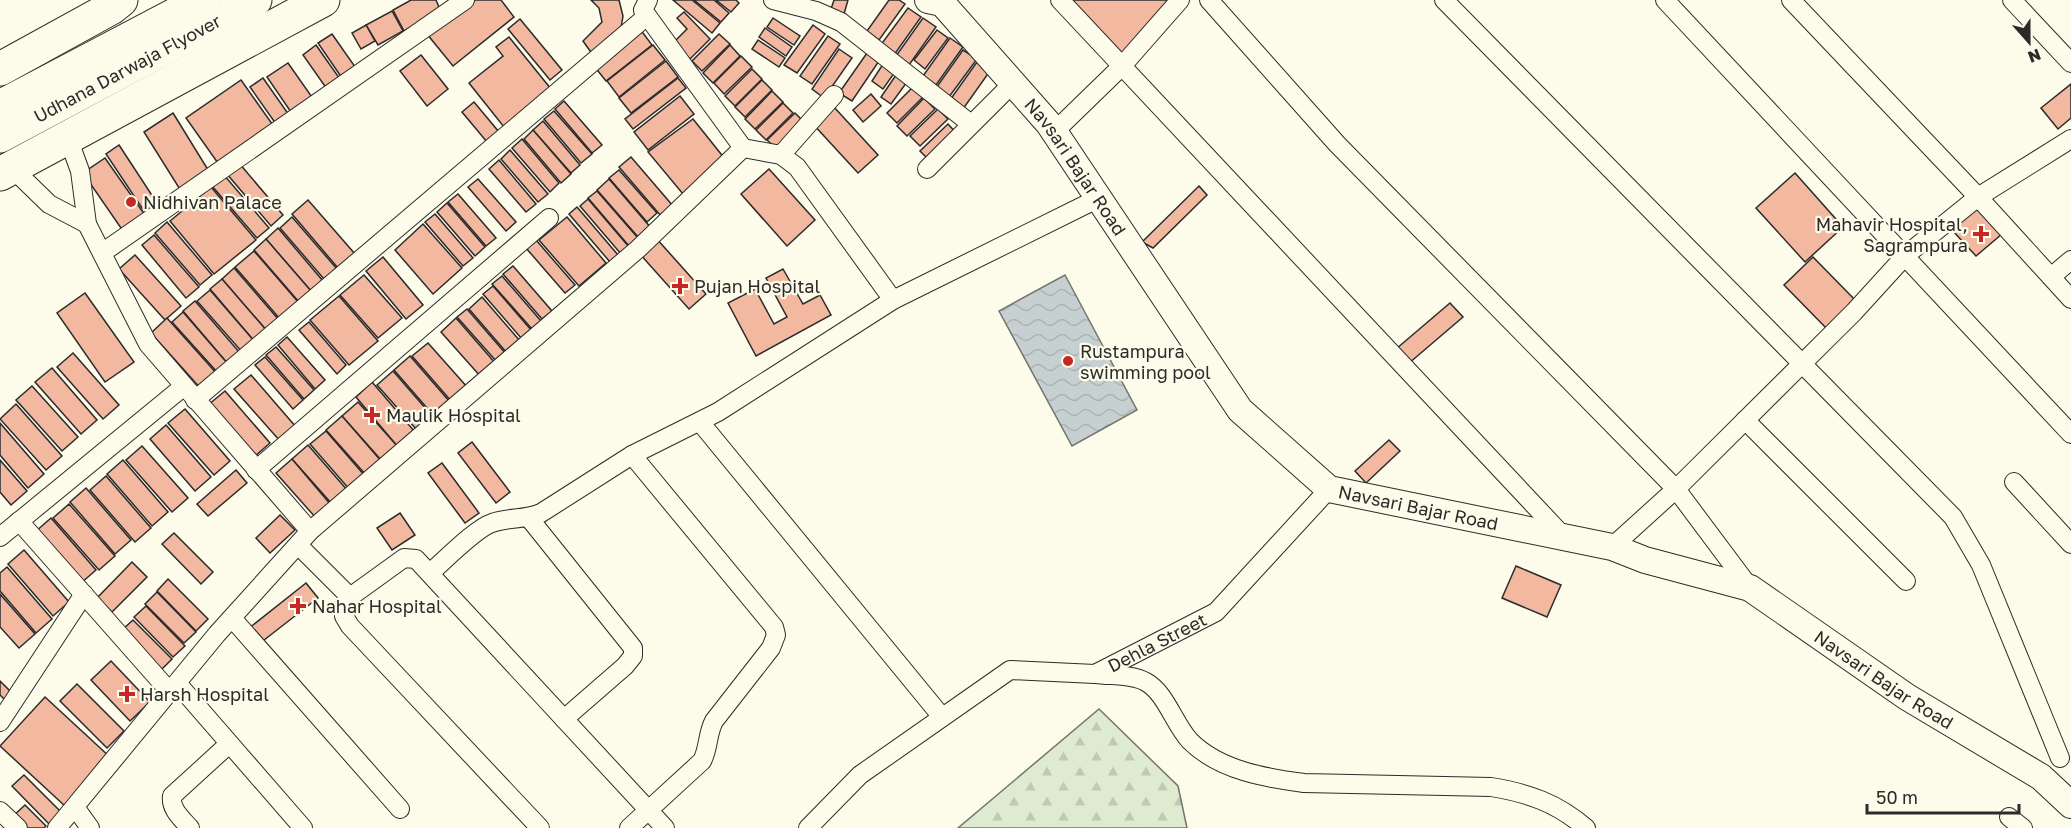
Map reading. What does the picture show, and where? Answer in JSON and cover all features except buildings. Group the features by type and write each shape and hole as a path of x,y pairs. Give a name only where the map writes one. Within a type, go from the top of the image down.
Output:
{"highway":[{"name":"Udhana Darwaja Flyover","path":"0,107 203,0"},
{"name":"Udhana Darwaja Flyover","path":"0,136 255,0"},
{"path":"6,171 323,0"},
{"path":"0,69 120,3"}],"main road":[{"name":"Navsari Bajar Road","path":"936,1 1054,132 1240,410 1329,489 1612,547 1646,560 1750,588 1907,697 2040,777 2071,805"}],"street":[{"path":"102,253 465,0"},
{"path":"773,0 816,11 841,22 971,124"},
{"path":"1060,0 1565,538"},
{"path":"1054,132 1122,66 1179,0"},
{"path":"1209,0 1337,144 1676,489 1750,588"},
{"path":"1444,0 1953,517 1964,532 1981,565 2066,753 2040,777"},
{"path":"1665,0 2071,434"},
{"path":"1791,0 1978,197 2071,300"},
{"path":"2012,0 2071,63"},
{"path":"0,537 189,393 648,8 743,148 781,155 797,167 893,300"},
{"path":"927,168 1012,84"},
{"path":"781,155 834,95"},
{"path":"68,138 80,171 87,225 148,344 310,531"},
{"path":"1612,547 1676,489 1906,255 1978,197 2071,140"},
{"path":"57,828 173,687 310,531 638,249 743,148"},
{"path":"6,171 49,204 87,225"},
{"path":"430,573 488,524 506,518 529,518 541,513 632,455 700,422 893,300 1099,198"},
{"path":"256,470 549,218"},
{"path":"2051,277 2071,260"},
{"path":"1745,420 1906,581"},
{"path":"700,422 942,717"},
{"path":"629,828 702,761 706,754 707,733 771,648 776,634 774,627 632,455"},
{"path":"2014,482 2071,544"},
{"name":"Dehla Street","path":"808,828 860,775 1010,670 1095,674 1215,612 1329,489"},
{"path":"529,518 633,648 633,656 625,666 564,719"},
{"path":"19,521 84,594 230,744 303,828"},
{"path":"298,545 351,597"},
{"path":"540,828 350,626 344,616 351,597 404,558 416,559 430,573 664,828"},
{"path":"0,722 84,594"},
{"path":"232,618 400,808"},
{"path":"1095,674 1134,678 1147,682 1189,740 1215,759 1236,768 1276,779 1304,783 1491,787 1513,790 1551,803 1567,812 1586,828"},
{"path":"190,828 175,810 171,802 172,796 230,744"},
{"path":"75,807 90,828"},
{"path":"0,811 18,828"}],"green space":[{"path":"1099,709 1178,786 1187,828 958,828"}],"water":[{"name":"Rustampura swimming pool","path":"1065,275 1137,410 1072,446 999,311"}],"place":[{"name":"Nidhivan Palace","path":"131,202"},
{"name":"Mahavir Hospital, Sagrampura","path":"1981,234"},
{"name":"Pujan Hospital","path":"680,286"},
{"name":"Rustampura swimming pool","path":"1068,361"},
{"name":"Maulik Hospital","path":"372,415"},
{"name":"Nahar Hospital","path":"298,606"},
{"name":"Harsh Hospital","path":"127,694"}]}
